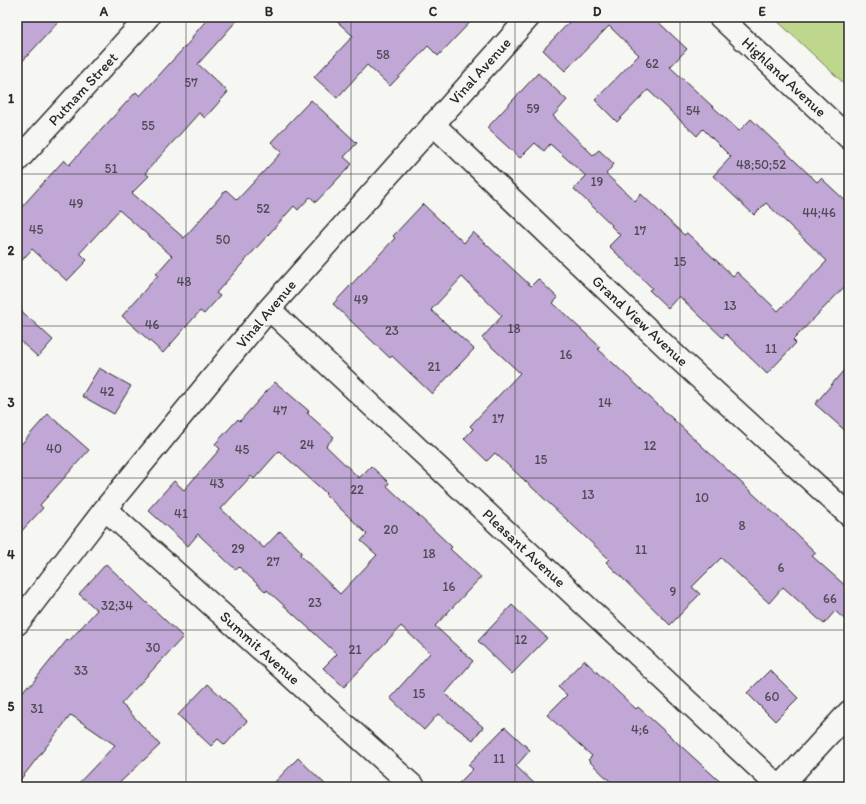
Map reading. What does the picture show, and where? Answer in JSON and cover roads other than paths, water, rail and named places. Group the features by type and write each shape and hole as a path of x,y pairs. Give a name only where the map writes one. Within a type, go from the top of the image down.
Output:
{"street":[{"name":"Putnam Street","path":"17,161 148,17"},
{"name":"Vinal Avenue","path":"17,624 105,509 269,309 529,17"},
{"name":"Highland Avenue","path":"720,17 849,138"},
{"name":"Grand View Avenue","path":"433,124 680,360 849,515"},
{"name":"Pleasant Avenue","path":"269,309 780,787"},
{"name":"Summit Avenue","path":"105,509 414,787"},
{"path":"780,787 849,712"}]}
